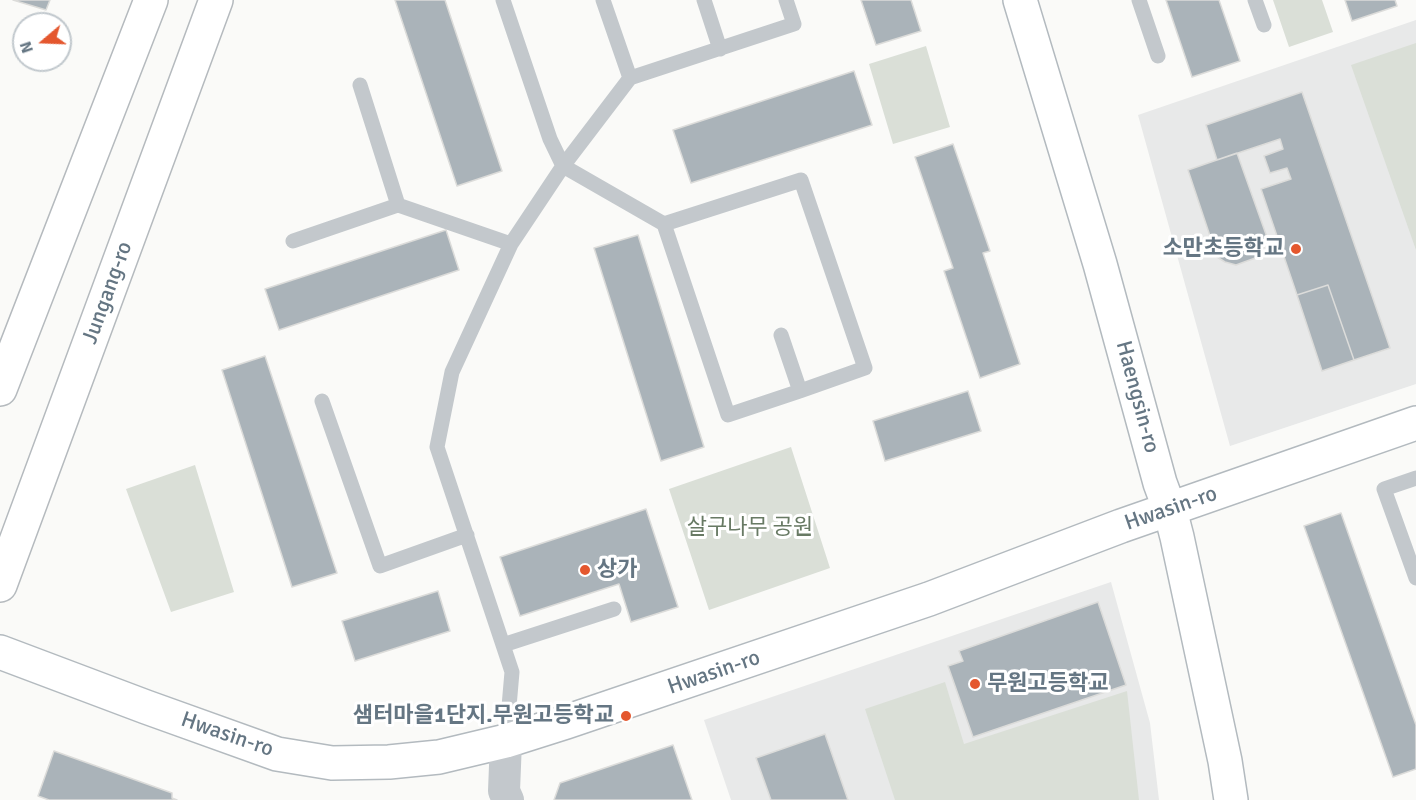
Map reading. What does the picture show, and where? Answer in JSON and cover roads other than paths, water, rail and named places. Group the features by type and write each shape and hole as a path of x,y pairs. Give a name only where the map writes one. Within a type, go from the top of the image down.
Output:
{"main road":[{"path":"0,389 151,0"},
{"name":"Haengsin-ro","path":"1020,0 1100,264 1160,483 1170,510 1226,761 1231,800"},
{"name":"Jungang-ro","path":"0,585 183,89 206,6"},
{"name":"Hwasin-ro","path":"0,652 277,754 332,763 389,762 439,756 506,741 677,685 929,599 1121,526 1416,423"}],"street":[{"path":"506,741 504,790 508,800"}],"lane":[{"path":"503,0 550,139 563,166 664,224 728,415 865,368 801,180 664,224"},
{"path":"603,0 630,78"},
{"path":"704,0 720,49"},
{"path":"506,741 512,672 437,447 452,372 511,244 563,166 630,78 794,24 786,0"},
{"path":"1139,0 1158,56"},
{"path":"1255,0 1264,25"},
{"path":"360,85 398,205"},
{"path":"293,241 398,205 511,244"},
{"path":"781,335 800,391"},
{"path":"322,401 380,566 467,535"},
{"path":"1416,478 1384,489 1416,578"},
{"path":"502,645 614,609"}],"place":[{"name":"소만초등학교","path":"1296,249"},
{"name":"상가","path":"585,570"},
{"name":"무원고등학교","path":"975,684"},
{"name":"샘터마을1단지.무원고등학교","path":"626,716"}],"park label":[{"name":"살구나무 공원","path":"750,528"}]}
